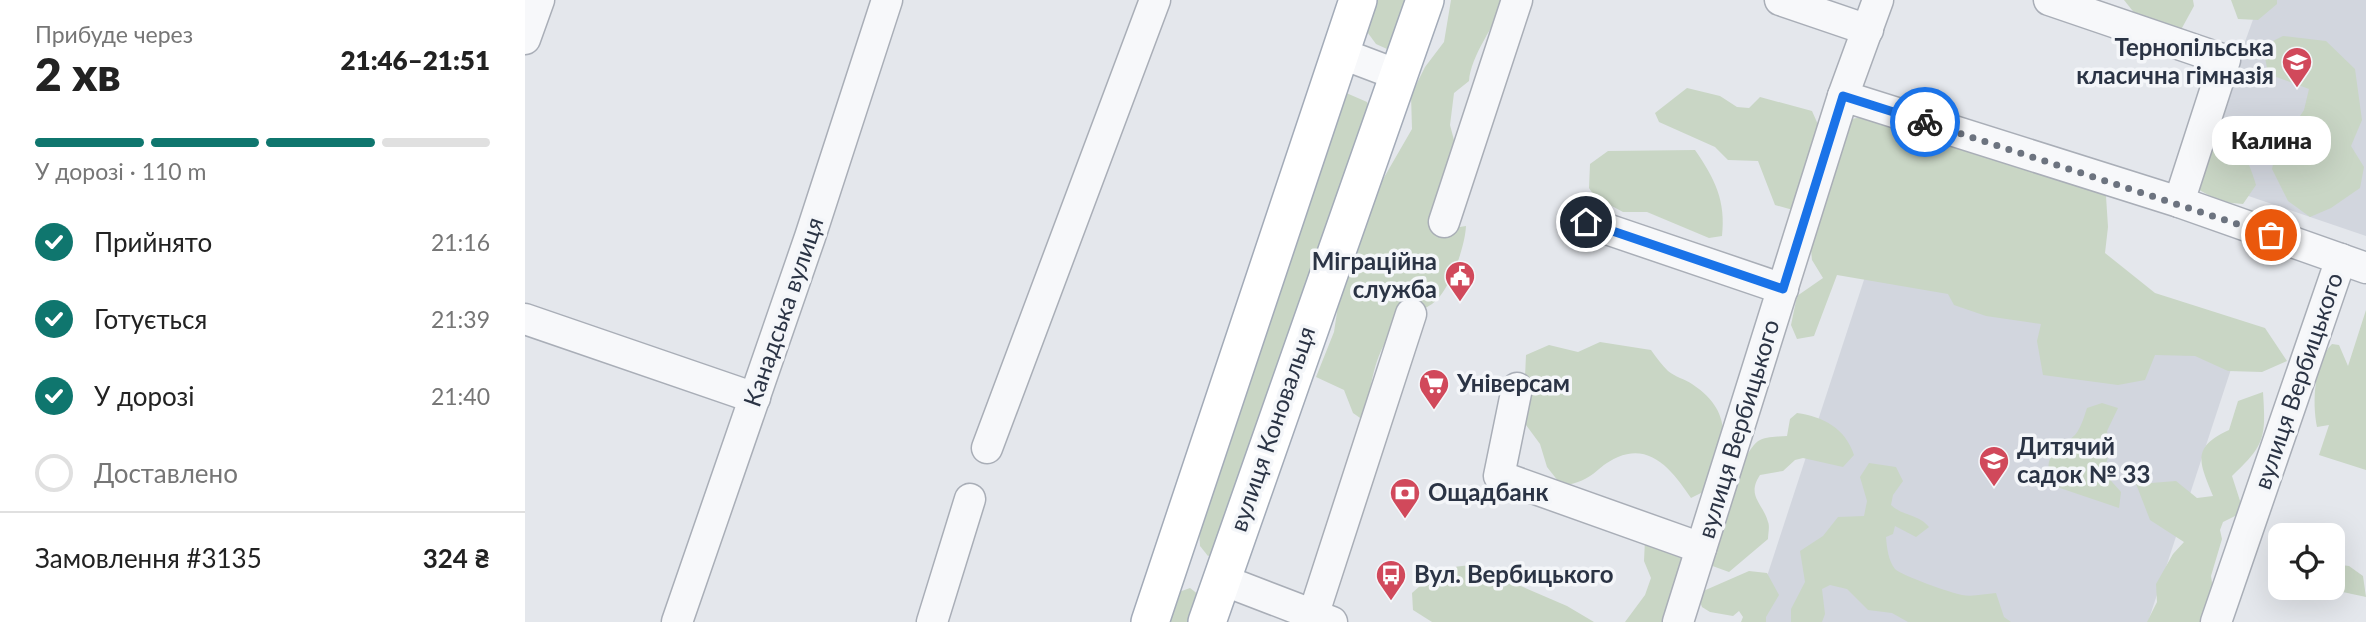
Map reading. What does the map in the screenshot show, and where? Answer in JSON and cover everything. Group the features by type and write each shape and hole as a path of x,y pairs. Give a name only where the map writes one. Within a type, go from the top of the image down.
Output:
{"main road":[{"path":"1150,622 1358,0"},
{"name":"вулиця Коновальця","path":"1207,622 1425,0"},
{"path":"1172,557 1220,579"}],"street":[{"path":"525,39 538,0"},
{"name":"Канадська вулиця","path":"677,622 887,0"},
{"path":"987,448 1155,0"},
{"path":"1444,222 1517,0"},
{"path":"1780,0 1868,30"},
{"path":"1843,96 1878,0"},
{"path":"2049,0 2225,60 2179,202"},
{"path":"1340,53 1398,75"},
{"name":"вулиця Вербицького","path":"1678,622 1843,96 2179,202 2354,263 2217,622"},
{"path":"1586,222 1783,289"},
{"path":"1220,579 1322,619 1411,314"},
{"path":"525,320 754,398"},
{"path":"1517,388 1499,476 1701,548"},
{"path":"932,622 970,499"}],"shaded area":[{"name":"Тернопільська класична гімназія","path":"2260,0 2366,0 2366,236 2196,178"},
{"name":"Дитячий садок № 33","path":"1878,237 2236,354 2148,622 1752,622"}],"green space":[{"path":"1371,0 1409,0 1394,42 1387,49 1376,44 1365,29"},
{"path":"1451,0 1505,0 1478,51 1469,81 1454,93 1450,125 1455,144 1447,229 1466,226 1465,235 1460,256 1439,298 1398,327 1383,346 1375,366 1363,420 1353,413 1344,390 1316,377 1334,332 1339,299 1367,207 1412,129 1411,95 1425,67 1444,42"},
{"path":"2124,0 2193,0 2194,6 2177,37 2144,25"},
{"path":"2231,0 2277,0 2277,4 2258,20 2238,19"},
{"path":"2283,36 2326,41 2355,69 2362,120 2351,146 2364,167 2360,188 2331,208 2310,217 2288,201 2272,169 2275,154 2304,110 2309,89 2268,74 2263,46"},
{"path":"1687,88 1720,96 1737,107 1749,108 1760,97 1812,111 1824,138 1793,210 1775,205 1758,161 1728,160 1715,147 1659,122 1655,113"},
{"path":"1344,92 1367,102 1372,116 1217,553 1208,556 1200,546 1199,531"},
{"path":"1870,115 2087,183 2106,196 2108,227 2105,253 2155,293 2265,328 2287,361 2262,372 2228,371 2195,356 2155,355 2145,380 2118,385 2043,375 2037,341 2041,324 1986,316 1954,305 1948,294 1837,275 1814,336 1797,339 1791,325 1797,296 1823,278 1812,260 1809,229 1843,121"},
{"path":"2209,132 2235,146 2249,165 2256,185 2243,204 2221,202 2192,186"},
{"path":"1695,150 1717,191 1722,212 1722,236 1709,238 1647,212 1623,212 1595,197 1589,188 1590,164 1608,151"},
{"path":"2366,310 2366,470 2319,455 2329,425 2317,427 2315,406 2321,361 2332,344 2339,345 2348,366"},
{"path":"1600,342 1651,350 1668,371 1692,384 1716,407 1721,419 1722,445 1709,489 1691,498 1678,479 1661,463 1641,454 1630,453 1618,457 1589,477 1562,486 1547,467 1540,444 1523,421 1526,355 1549,345 1578,352"},
{"path":"2263,392 2264,420 2261,440 2251,456 2232,476 2242,507 2239,514 2223,522 2220,530 2222,539 2211,576 2215,603 2211,622 2147,622 2157,602 2156,584 2173,554 2184,542 2150,520 2133,476 2151,483 2176,481 2197,498 2213,496 2202,465 2203,450 2208,443 2229,430 2238,401"},
{"path":"2102,403 2118,408 2107,431 2110,448 2104,473 2121,492 2119,508 2054,486 2050,476 2049,461 2052,456 2075,435 2087,408"},
{"path":"1797,413 1816,417 1832,425 1845,438 1854,455 1843,467 1803,458 1795,460 1783,471 1760,475 1755,494 1769,524 1768,539 1729,572 1707,564 1744,460 1760,440 1787,436 1790,419"},
{"path":"1869,463 1896,467 1903,481 1893,495 1891,505 1929,527 1916,537 1895,526 1893,534 1886,537 1889,558 1895,569 1916,580 1957,594 1970,596 1996,593 2004,617 2011,622 1908,622 1892,613 1868,610 1847,589 1830,585 1822,589 1825,614 1822,622 1791,622 1791,609 1805,582 1800,551 1823,536 1838,517 1864,516 1867,501 1860,477"},
{"path":"1645,540 1681,553 1685,573 1664,622 1625,622 1645,595 1651,578 1644,561"},
{"path":"1472,565 1567,606 1594,622 1432,622 1413,610 1412,593 1427,580 1446,569"},
{"path":"2345,566 2363,576 2366,597 2345,592"},
{"path":"1749,571 1767,573 1779,595 1766,617 1766,622 1741,622 1743,617 1739,611 1733,616 1710,612 1702,607 1699,599 1701,592"},
{"path":"1190,588 1199,595 1192,622 1161,622 1179,592"}],"way so far":[{"path":"1925,122 2179,202 2271,235"}],"place":[{"name":"Тернопільська класична гімназія","path":"2297,89"},
{"name":"Калина","path":"2271,235"},
{"name":"Міграційна служба","path":"1460,303"},
{"name":"Універсам","path":"1434,411"},
{"name":"Дитячий садок № 33","path":"1994,488"},
{"name":"Ощадбанк","path":"1405,520"},
{"name":"Вул. Вербицького","path":"1391,602"}],"route":[{"path":"1586,222 1783,289 1843,96 1925,122"}]}
